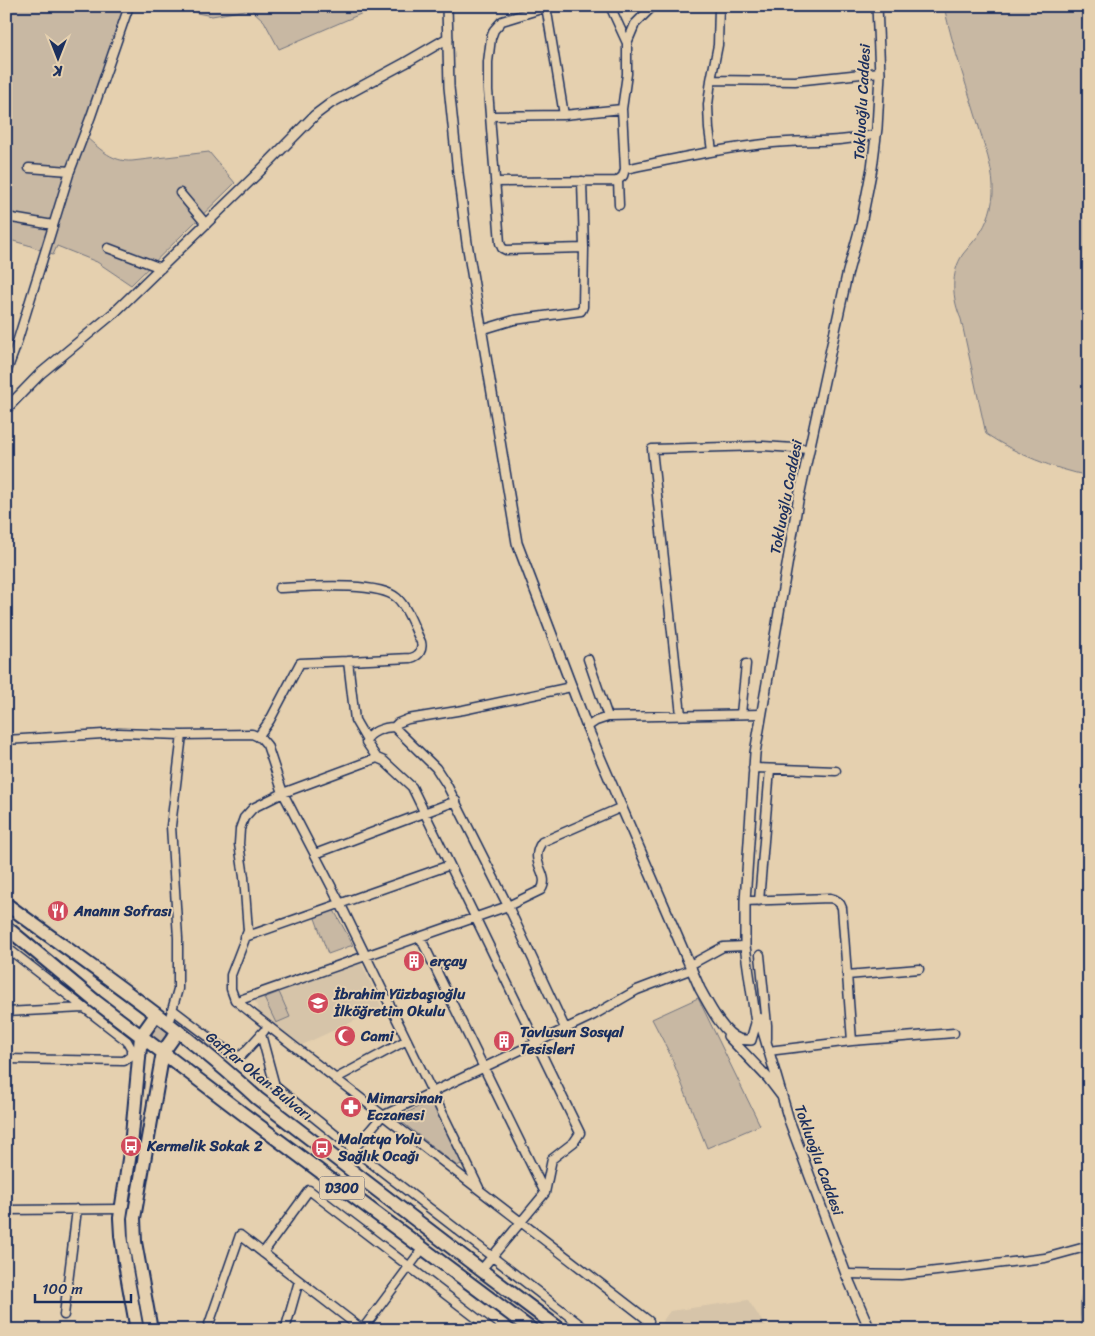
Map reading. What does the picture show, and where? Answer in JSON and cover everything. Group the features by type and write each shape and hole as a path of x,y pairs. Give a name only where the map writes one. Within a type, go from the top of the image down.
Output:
{"highway":[{"name":"Gaffar Okan Bulvarı","path":"6,904 173,1027 257,1098 561,1330"},
{"name":"D300","path":"6,927 141,1036 532,1330"},
{"path":"137,1330 120,1235 121,1208 131,1146 141,1036 156,1015"},
{"path":"151,1330 135,1242 134,1218 163,1052 173,1027"}],"street":[{"path":"6,373 70,171 101,88 128,6"},
{"path":"448,6 448,87 467,243 516,543 587,727 700,989 726,1034 768,1078 783,1099"},
{"path":"610,6 627,43"},
{"path":"495,182 618,181 623,176 625,169 622,109 627,74 627,43 635,24 653,6"},
{"path":"712,151 708,117 711,80 718,45 719,6"},
{"name":"Tokluoğlu Caddesi","path":"748,1056 747,1045 756,1026 745,946 745,901 754,768 761,714 791,535 847,275 863,215 876,134 880,72 877,6"},
{"path":"564,115 548,7 502,21 494,30 491,38 488,62 490,116 500,243 502,248 506,250 584,248"},
{"path":"6,409 40,374 110,316 161,268 315,115 331,103 448,38"},
{"path":"711,80 795,81 880,72"},
{"path":"490,116 564,115 622,109"},
{"path":"625,169 712,151 771,143 841,140 876,134"},
{"path":"29,168 70,171"},
{"path":"482,330 514,320 581,311 583,307 584,248 582,181"},
{"path":"618,181 619,205"},
{"path":"180,192 206,224"},
{"path":"6,217 53,226"},
{"path":"108,248 161,268"},
{"path":"6,346 15,348"},
{"path":"680,716 652,449 763,446 809,449"},
{"path":"258,737 270,720 300,663 411,658 419,654 422,648 421,642 400,601 392,594 378,590 348,587 279,588"},
{"path":"588,659 608,717"},
{"path":"348,660 355,720 366,742 377,758 384,761 412,787 580,1134 574,1142 552,1159 545,1193 480,1270"},
{"path":"741,714 746,664"},
{"path":"366,740 370,734 394,727 408,719 464,710 571,687"},
{"path":"587,727 596,721 608,717 761,714"},
{"path":"394,727 436,768 456,801 565,1028"},
{"path":"6,740 119,733 182,735 252,734 261,738 267,745 283,794 340,903 480,1190"},
{"path":"173,1027 173,1010 178,989 178,938 171,826 182,735"},
{"path":"377,758 283,794 253,808 246,815 240,826 239,844 248,932 230,979 232,993 237,1001 382,1116 649,1321 641,1330"},
{"path":"754,768 836,771"},
{"path":"760,901 770,769"},
{"path":"315,854 456,801"},
{"path":"237,1001 508,906 541,890 544,886 544,878 537,858 542,842 622,807"},
{"path":"245,937 450,865"},
{"path":"745,901 830,898 838,901 842,908 852,1041"},
{"path":"420,936 545,1193"},
{"path":"342,1163 382,1116 592,1016 637,990 691,967 723,947 745,946"},
{"path":"6,947 127,1041 132,1052 128,1059 120,1061 6,1059"},
{"path":"748,1056 761,1059 767,1047 768,1037 760,954"},
{"path":"847,975 919,969"},
{"name":"Tokluoğlu Caddesi","path":"753,996 767,1047 782,1090 783,1099 846,1274 868,1328"},
{"path":"6,1012 83,1008"},
{"path":"173,1010 234,1056 242,1055 268,1026"},
{"path":"722,1025 738,1038 751,1040 767,1047 954,1033"},
{"path":"261,1034 275,1086 353,1149 587,1330"},
{"path":"335,1079 407,1040"},
{"path":"263,1254 309,1190 492,1330"},
{"path":"6,1210 121,1208"},
{"path":"64,1315 77,1209"},
{"path":"207,1330 240,1235 362,1330 423,1248"},
{"path":"846,1274 901,1275 963,1268 1045,1258 1089,1246"},
{"path":"285,1330 299,1281"}],"shaded area":[{"path":"6,6 134,6 87,138 108,154 125,161 209,152 235,183 131,285 97,262 57,246 53,255 6,239"},
{"path":"185,6 379,6 279,49 264,21 251,9 212,16 197,13"},
{"path":"944,6 1089,6 1089,476 1036,460 986,434 954,295 954,278 959,261 981,231 989,213 993,194 992,179 988,156 956,54"},
{"path":"330,903 353,945 328,954 312,910"},
{"name":"İbrahim Yüzbaşıoğlu İlköğretim Okulu","path":"360,960 382,1008 302,1045 259,1012 254,997"},
{"path":"279,992 290,1017 276,1023 264,998"},
{"path":"698,998 760,1125 707,1148 670,1054 652,1019"},
{"path":"161,1023 172,1030 163,1043 155,1040 152,1034 154,1028"},
{"path":"432,1100 463,1163 457,1166 397,1118"},
{"path":"1089,1268 1089,1330 1082,1330 1081,1299"},
{"path":"748,1300 768,1330 656,1330 670,1311"}],"place":[{"name":"Ananın Sofrası","path":"58,911"},
{"name":"erçay","path":"414,961"},
{"name":"İbrahim Yüzbaşıoğlu İlköğretim Okulu","path":"318,1003"},
{"name":"Cami","path":"345,1036"},
{"name":"Tavlusun Sosyal Tesisleri","path":"504,1041"},
{"name":"Mimarsinan Eczanesi","path":"351,1107"},
{"name":"Kermelik Sokak 2","path":"131,1146"},
{"name":"Malatya Yolu Sağlık Ocağı","path":"322,1148"}]}
